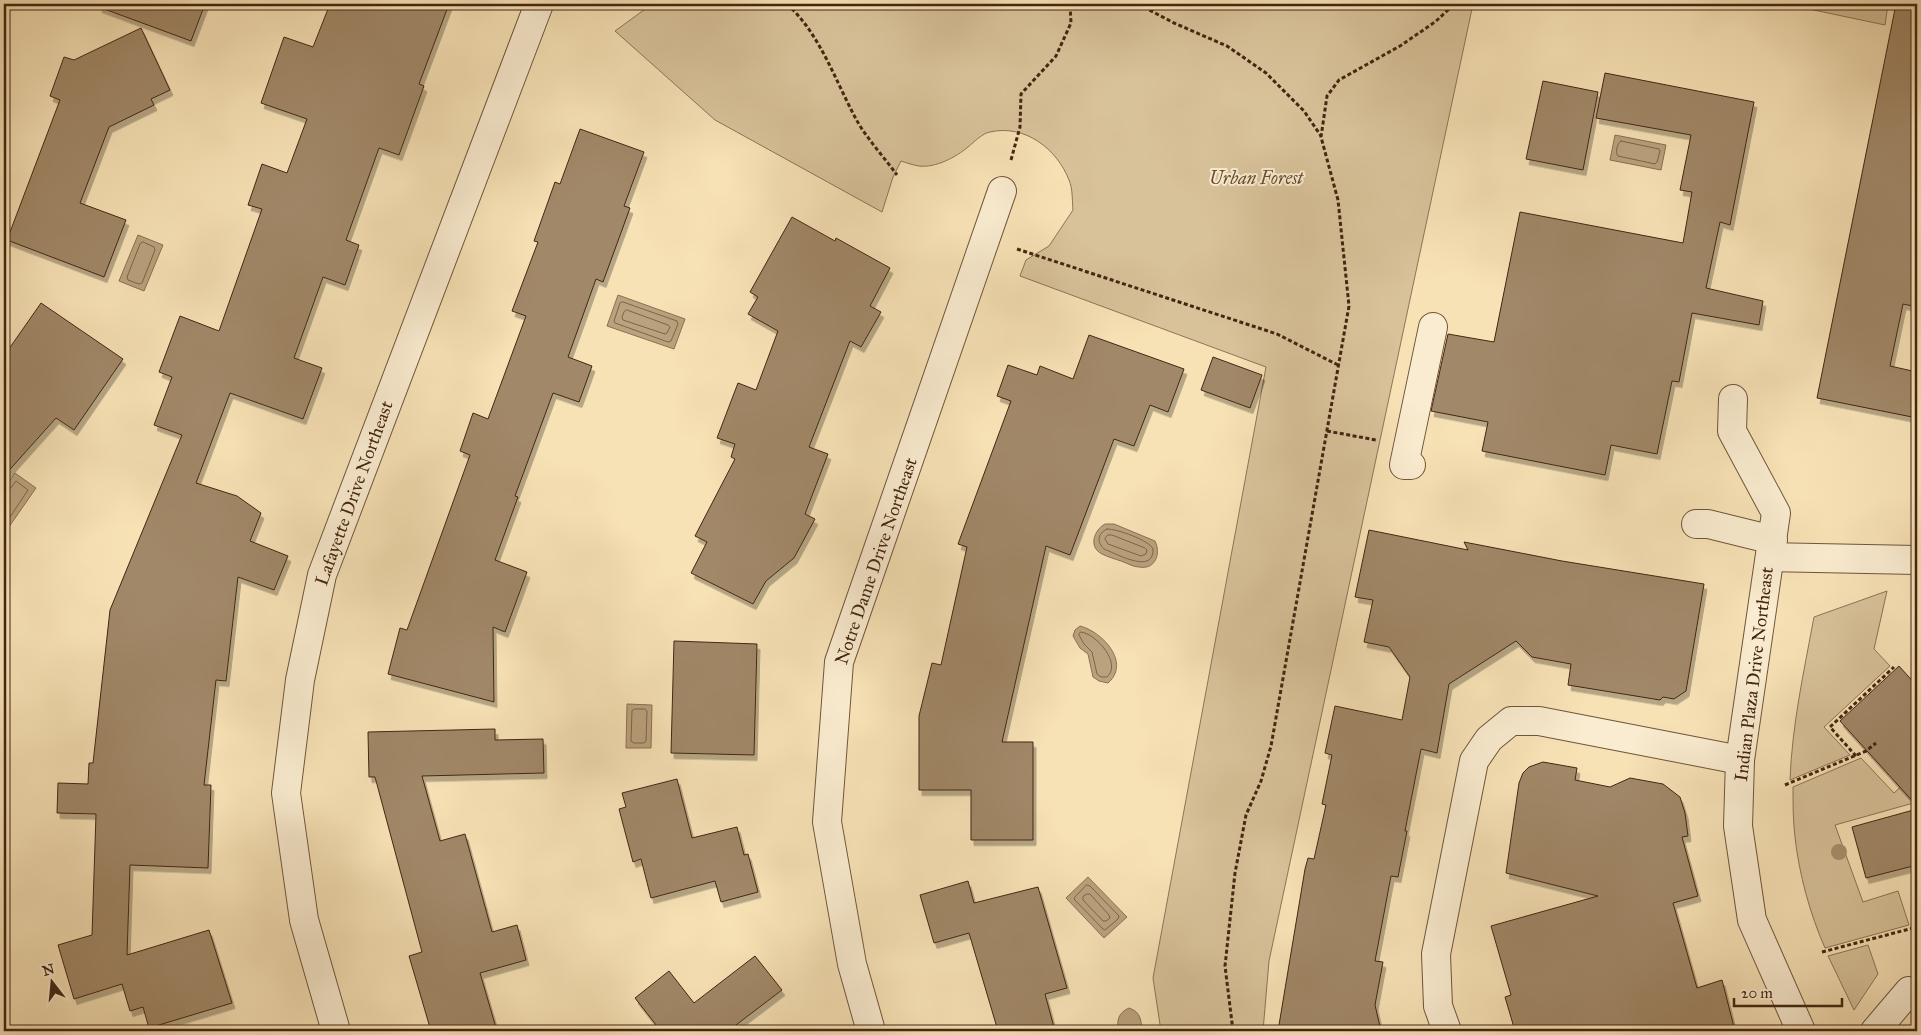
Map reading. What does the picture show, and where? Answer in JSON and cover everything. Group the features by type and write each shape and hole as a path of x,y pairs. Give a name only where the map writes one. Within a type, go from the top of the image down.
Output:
{"street":[{"name":"Lafayette Drive Northeast","path":"336,1031 304,920 286,793 300,680 322,575 539,4"},
{"name":"Notre Dame Drive Northeast","path":"871,1031 852,964 827,822 839,662 1002,191"},
{"path":"1410,456 1433,327"},
{"name":"Indian Plaza Drive Northeast","path":"1732,399 1732,431 1776,513 1740,760 1738,826 1752,920 1801,1031"},
{"path":"1696,524 1708,524 1771,549 1917,560"},
{"path":"1447,1031 1438,1006 1436,954 1474,761 1489,739 1511,721 1539,721 1740,760"},
{"path":"1875,1031 1909,991"}],"path":[{"path":"787,4 799,14 817,42 857,121 897,175"},
{"path":"1002,191 1020,127 1021,94 1056,56 1071,23 1070,4"},
{"path":"1138,4 1174,23 1227,46 1266,73 1304,111 1321,137 1338,200 1349,306 1272,746 1261,781 1246,815 1235,873 1225,966 1233,1031"},
{"path":"1321,137 1327,96 1340,80 1400,46 1435,22 1449,9 1449,4"},
{"path":"986,238 1277,334 1338,366"},
{"path":"1327,431 1410,456"},
{"path":"1856,756 1830,727 1894,667"},
{"path":"1785,785 1866,752 1876,743"},
{"path":"1822,952 1917,927"}],"green space":[{"name":"Urban Forest","path":"652,4 1473,4 1269,961 1263,1031 1161,1031 1153,978 1266,367 1020,276 1026,260 1049,246 1073,210 1071,187 1064,169 1057,158 1038,141 1027,135 1003,130 987,133 958,154 939,164 919,166 901,161 893,177 882,212 715,120 615,31"},
{"path":"1785,4 1888,4 1885,25"},
{"path":"1887,591 1874,649 1890,666 1824,727 1850,755 1790,780 1796,718 1814,617"},
{"path":"1861,758 1894,793 1917,772 1917,802 1835,825 1863,902 1898,891 1909,925 1825,948 1810,908 1799,865 1794,831 1793,787"},
{"path":"1868,945 1878,974 1854,1010 1828,956"}],"water":[{"path":"1615,135 1666,145 1661,170 1610,160"},
{"path":"138,235 163,245 144,291 119,281"},
{"path":"618,295 685,319 674,349 607,326"},
{"path":"15,473 36,488 4,534 4,489"},
{"path":"1105,524 1114,524 1155,541 1157,546 1156,560 1150,566 1134,566 1102,554 1095,547 1094,539 1098,530"},
{"path":"1080,626 1089,629 1105,641 1111,649 1117,666 1114,675 1108,683 1093,677 1088,654 1080,648 1073,636 1075,630"},
{"path":"627,704 652,705 651,748 626,748"},
{"path":"1088,877 1127,917 1104,938 1066,898"},
{"path":"1129,1008 1138,1014 1141,1020 1142,1031 1118,1031 1119,1017 1122,1012"}],"building":[{"path":"99,4 205,4 191,41 99,7"},
{"path":"330,4 449,4 419,84 424,86 399,155 379,148 346,240 359,245 345,285 323,277 294,358 322,368 303,419 230,393 196,483 237,496 261,513 250,541 288,556 274,590 238,577 226,681 216,680 204,785 211,785 208,868 130,865 127,955 209,930 232,1003 149,1028 143,1007 130,1011 122,984 74,999 58,945 92,935 96,814 57,813 58,783 88,784 89,763 93,763 110,610 182,435 154,425 172,377 159,372 180,316 219,331 262,209 248,205 262,164 287,173 307,119 261,103 284,37 313,47"},
{"path":"1896,4 1917,4 1917,307 1903,304 1890,366 1917,372 1917,418 1817,398"},
{"path":"141,28 170,90 151,99 154,105 109,127 80,203 126,220 104,277 7,240 60,100 50,96 64,57 74,60"},
{"path":"1605,73 1754,102 1730,225 1720,222 1706,288 1763,301 1759,325 1692,313 1679,382 1672,381 1657,454 1611,445 1605,475 1482,451 1488,422 1431,411 1448,334 1494,342 1520,212 1683,243 1692,192 1680,190 1691,135 1596,118"},
{"path":"1543,81 1598,92 1583,170 1526,159"},
{"path":"580,129 644,152 624,206 630,208 603,282 596,279 568,357 592,366 579,402 553,393 515,496 518,497 495,560 527,572 505,632 493,627 494,702 388,674 400,628 407,630 470,455 460,451 473,413 488,419 526,316 512,311 538,242 534,241 555,182 560,184"},
{"path":"792,217 835,241 836,238 890,268 870,306 881,312 861,347 850,341 809,447 828,454 805,514 815,519 794,558 766,581 753,604 691,573 707,542 695,536 735,459 731,457 735,444 717,438 738,383 756,390 778,331 748,314 758,297 750,292"},
{"path":"41,303 123,359 74,430 56,418 4,476 4,356"},
{"path":"1089,335 1184,369 1168,412 1150,405 1134,446 1114,439 1070,555 1046,546 1002,742 1033,742 1033,840 971,840 971,790 919,790 919,716 932,663 941,665 967,547 958,544 1011,401 997,396 1008,365 1037,375 1040,366 1073,379"},
{"path":"1213,357 1262,375 1250,408 1201,390"},
{"path":"1369,530 1468,550 1464,542 1562,561 1704,584 1686,691 1674,699 1663,697 1660,700 1568,685 1571,664 1532,657 1516,641 1449,684 1437,753 1421,749 1398,877 1391,876 1375,961 1383,962 1375,1005 1381,1031 1278,1031 1305,869 1308,858 1314,859 1326,805 1322,804 1332,755 1325,753 1335,706 1402,720 1410,677 1389,647 1364,642 1373,600 1355,597"},
{"path":"674,641 757,644 754,755 671,753"},
{"path":"1899,666 1917,686 1917,806 1840,721"},
{"path":"495,729 495,740 543,739 544,773 422,776 440,841 465,834 492,932 517,925 526,960 480,973 497,1031 431,1031 409,956 422,952 375,777 369,777 368,732"},
{"path":"1543,762 1577,768 1575,780 1610,787 1630,778 1663,784 1680,797 1685,813 1688,836 1682,837 1698,896 1673,903 1697,988 1722,980 1735,1031 1515,1031 1505,997 1511,995 1491,926 1598,896 1506,873 1519,783 1523,773 1529,767"},
{"path":"677,779 692,838 737,827 744,855 748,854 758,892 721,902 715,881 651,898 641,859 633,862 619,809 626,807 622,793"},
{"path":"1917,809 1917,865 1866,878 1852,827"},
{"path":"968,881 974,903 1038,887 1067,988 1045,994 1055,1031 998,1031 969,933 934,943 920,895"},
{"path":"755,956 782,990 728,1031 658,1031 660,1030 635,998 669,971 694,1003"}]}
